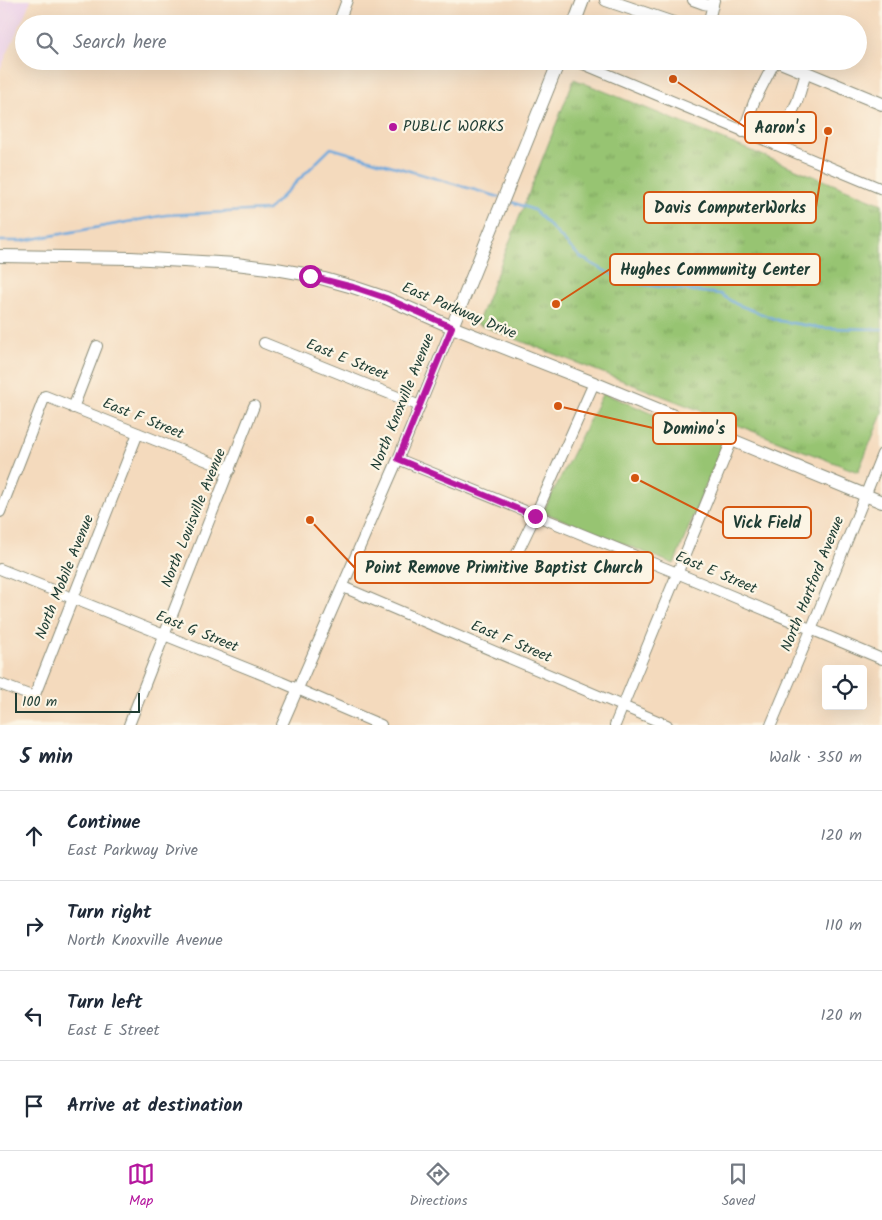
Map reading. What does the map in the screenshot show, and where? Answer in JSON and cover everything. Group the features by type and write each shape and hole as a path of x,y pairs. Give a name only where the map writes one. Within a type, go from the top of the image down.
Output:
{"main road":[{"path":"577,15 583,0"},
{"path":"606,0 650,15"},
{"name":"North Knoxville Avenue","path":"452,327 555,70"},
{"path":"799,70 882,104"},
{"name":"East Parkway Drive","path":"0,256 131,258 236,264 276,269 353,287 386,298 452,327 594,383 882,502"}],"street":[{"path":"341,15 347,0"},
{"path":"693,0 704,4 713,3"},
{"path":"597,70 882,189"},
{"path":"743,132 754,102 772,70"},
{"path":"776,146 798,99 806,73"},
{"path":"749,116 775,128 784,124 794,102 798,99"},
{"name":"North Knoxville Avenue","path":"282,725 398,459 452,327"},
{"name":"East E Street","path":"264,343 420,406"},
{"path":"73,408 97,346"},
{"path":"510,568 594,383"},
{"name":"East F Street","path":"0,512 45,396 230,470"},
{"name":"North Louisville Avenue","path":"129,725 254,406"},
{"name":"North Mobile Avenue","path":"0,684 34,697 138,433"},
{"path":"615,725 732,440"},
{"name":"North Hartford Avenue","path":"771,725 882,454"},
{"name":"East E Street","path":"398,459 677,573 882,660"},
{"name":"East G Street","path":"0,569 298,689 381,725"},
{"name":"East F Street","path":"343,587 667,725"}],"shaded area":[{"path":"0,0 31,0 24,15 15,15 15,36 0,70"}],"green space":[{"path":"574,79 882,204 882,414 858,472 477,324"},
{"path":"603,393 723,443 674,564 543,512"}],"waterway":[{"path":"0,241 22,241 166,215 268,210 331,148 499,197"},
{"path":"506,200 534,210 580,257 627,283 720,294 736,304 780,321 822,328 882,329"}],"place":[{"name":"Aaron's","path":"673,79"},
{"name":"PUBLIC WORKS","path":"393,127"},
{"name":"Davis ComputerWorks","path":"828,131"},
{"name":"Hughes Community Center","path":"556,304"},
{"name":"Domino's","path":"558,406"},
{"name":"Vick Field","path":"635,478"},
{"name":"Point Remove Primitive Baptist Church","path":"310,520"}],"route":[{"path":"310,276 386,298 452,327 398,459 535,516"}]}
